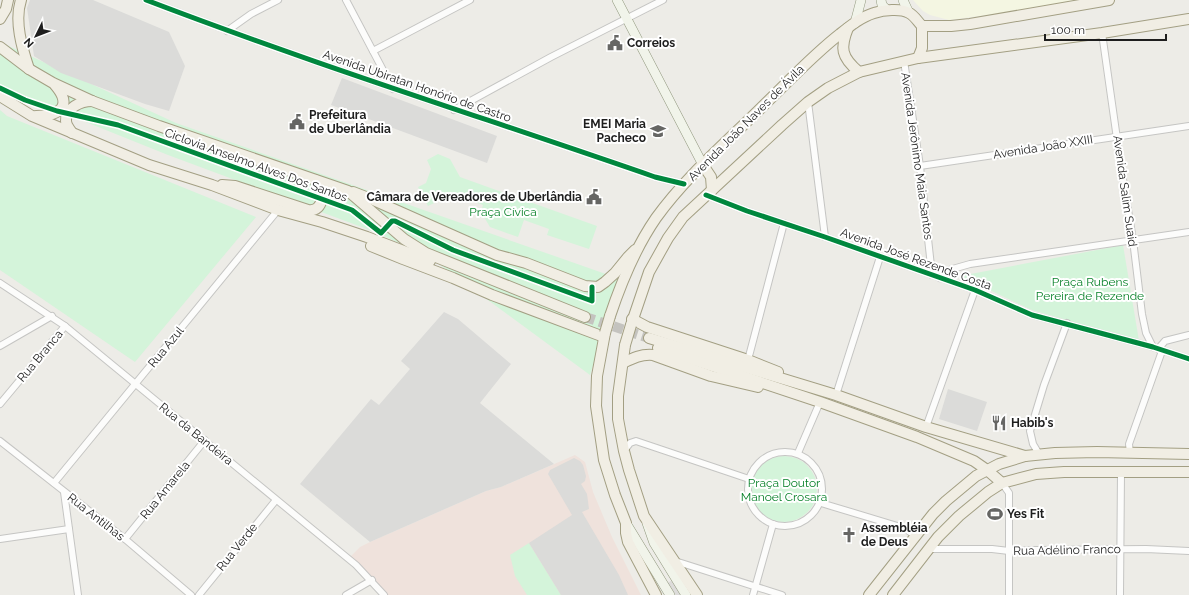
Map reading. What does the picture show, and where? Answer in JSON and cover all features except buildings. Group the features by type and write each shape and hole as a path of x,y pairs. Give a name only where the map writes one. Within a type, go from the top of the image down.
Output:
{"main road":[{"path":"0,19 6,9 8,0"},
{"path":"22,0 19,10 20,31 29,68"},
{"path":"616,0 703,165 711,177 709,193"},
{"path":"861,0 852,25 843,40 843,53 852,66 859,72 918,58 1102,33 1189,19"},
{"path":"881,0 882,5 887,10"},
{"path":"903,0 910,13 922,26 922,48 918,58"},
{"path":"922,26 952,26 970,24 1110,0"},
{"path":"852,25 874,12 887,10 910,13"},
{"name":"Avenida João Naves de Ávila","path":"670,595 626,522 615,495 604,460 596,406 597,376 604,335 610,316 620,287 639,246 656,219 684,184 797,72 825,46 852,25"},
{"path":"0,47 53,83 92,101 315,180 348,190 496,255 526,263 585,286 598,287 605,282 639,246"},
{"name":"Avenida João Naves de Ávila","path":"686,595 654,543 624,451 618,419 618,396 625,345 631,322 649,272 668,238 682,217 808,102 828,88 859,72"},
{"path":"32,116 54,115 62,107 64,101 62,93 53,83"},
{"path":"0,96 32,116 149,165 212,185 278,210 322,222 366,237 584,320 426,253 404,239 348,190"},
{"path":"72,133 66,121 68,113 76,104 84,101 92,101"},
{"path":"212,185 235,186 312,211 317,208 322,199 320,189 315,180"},
{"path":"322,222 358,240 492,295 604,335"},
{"path":"631,322 748,360 816,390"},
{"path":"809,399 648,341 836,395 926,427 1025,456"},
{"path":"623,363 645,354 653,355 711,376 820,402 917,436 974,461 1002,483"},
{"path":"868,595 933,514 946,501 964,485 987,470 1008,460 1039,454 1097,452 1189,454"},
{"path":"896,593 938,537 958,516 988,492 1002,483 1019,478 1052,473 1089,471 1121,476 1189,472"},
{"name":"Avenida João Naves de Ávila","path":"644,516 697,595"},
{"name":"Avenida João Naves de Ávila","path":"626,522 628,542 656,595"}],"street":[{"name":"Avenida Ubiratan Honório de Castro","path":"146,0 227,31 454,110 655,177 684,184"},
{"path":"227,31 251,14 278,0"},
{"path":"346,0 393,89"},
{"path":"373,52 470,0"},
{"path":"454,110 550,57 663,0"},
{"name":"Avenida Salim Suaid","path":"1102,33 1133,240 1142,314 1146,333 1158,349"},
{"name":"Avenida Jerônimo Maia Santos","path":"904,61 920,166 932,275"},
{"path":"808,102 824,237"},
{"name":"Avenida João XXIII","path":"920,166 1189,126"},
{"name":"Avenida José Rezende Costa","path":"709,193 784,223 975,290 1032,315 1067,323 1189,359"},
{"name":"Rua Azul","path":"54,483 278,210"},
{"path":"748,360 784,223"},
{"path":"940,278 949,270 960,266 1189,232"},
{"path":"836,395 880,257"},
{"name":"Rua da Bandeira","path":"0,283 65,326 356,565 372,580 384,595"},
{"path":"926,427 975,290"},
{"path":"0,346 52,316"},
{"path":"1039,454 1033,444 1030,431 1044,385 1067,323"},
{"name":"Rua Branca","path":"0,404 65,326"},
{"path":"1130,453 1129,444 1158,349 1165,341 1189,335"},
{"path":"798,453 820,402"},
{"name":"Rua Amarela","path":"125,539 205,440"},
{"name":"Rua Antilhas","path":"0,441 125,539 191,595"},
{"path":"624,451 630,443 636,441 749,479"},
{"path":"788,451 798,453 806,457 818,470 823,487 821,502 809,518 803,522 787,526 773,524 763,519 754,510 748,498 751,471 760,459 774,452 788,451"},
{"path":"1120,595 1121,476"},
{"path":"1002,483 1009,493 1009,595"},
{"path":"64,492 78,595"},
{"name":"Rua Verde","path":"199,595 276,500"},
{"path":"821,502 904,528 916,536"},
{"path":"753,595 773,524"},
{"path":"0,539 69,529"},
{"name":"Rua Adélino Franco","path":"930,549 1009,551 1121,549 1189,551"},
{"path":"673,560 782,595"},
{"path":"346,595 372,580"}],"shaded area":[{"path":"30,0 93,0 169,32 185,66 169,111 145,104 61,73 34,56 27,8"},
{"path":"913,0 1084,0 1018,11 949,20 930,15 923,11"},
{"path":"342,78 497,136 487,163 331,105"},
{"path":"444,312 458,319 511,364 480,403 554,464 501,487 486,491 370,542 300,484 371,399 379,405 410,369 401,361"},
{"path":"948,389 987,402 977,431 939,419"},
{"path":"575,455 585,462 593,492 612,537 641,595 384,595 348,559 360,547 370,542 486,491 501,487"},
{"path":"574,458 580,461 583,465 586,476 585,481 581,484 587,494 589,509 582,512 619,575 628,595 561,595 529,543 572,515 548,474 550,470"}],"green space":[{"path":"0,42 176,123 620,279 590,375 425,254 367,229 168,155 46,106 0,84"},
{"path":"0,110 7,116 256,217 135,362 0,270"},
{"name":"Praça Cívica","path":"438,154 450,159 460,177 597,226 589,249 547,235 549,229 524,220 518,237 490,227 481,212 483,205 453,194 428,206 418,187 426,183 431,169 427,160"},
{"name":"Praça Rubens Pereira de Rezende","path":"1123,245 1139,341 1032,310 960,276"},
{"name":"Praça Doutor Manoel Crosara","path":"784,456 797,459 807,466 814,476 817,489 814,502 807,512 797,519 784,522 771,519 761,512 754,502 751,489 754,476 761,466 771,459"},
{"path":"529,543 561,595 527,595 515,576 510,555"}],"pier":[{"path":"676,578 686,595 670,595 664,585"}],"tunnel":[{"path":"585,317 649,338"}],"cycle path":[{"path":"146,0 336,69 655,177 684,184"},
{"name":"Ciclovia Anselmo Alves Dos Santos","path":"0,88 25,100 57,111 118,125 352,210 381,233 392,221 395,221 453,250 592,301 592,287"},
{"path":"706,195 747,211 975,290 1032,315 1153,347 1189,359"}],"place":[{"name":"Correios","path":"615,43"},
{"name":"Prefeitura de Uberlândia","path":"297,122"},
{"name":"EMEI Maria Pacheco","path":"658,131"},
{"name":"Câmara de Vereadores de Uberlândia","path":"594,197"},
{"name":"Habib's","path":"999,423"},
{"name":"Yes Fit","path":"995,514"},
{"name":"Assembléia de Deus","path":"849,535"}]}
